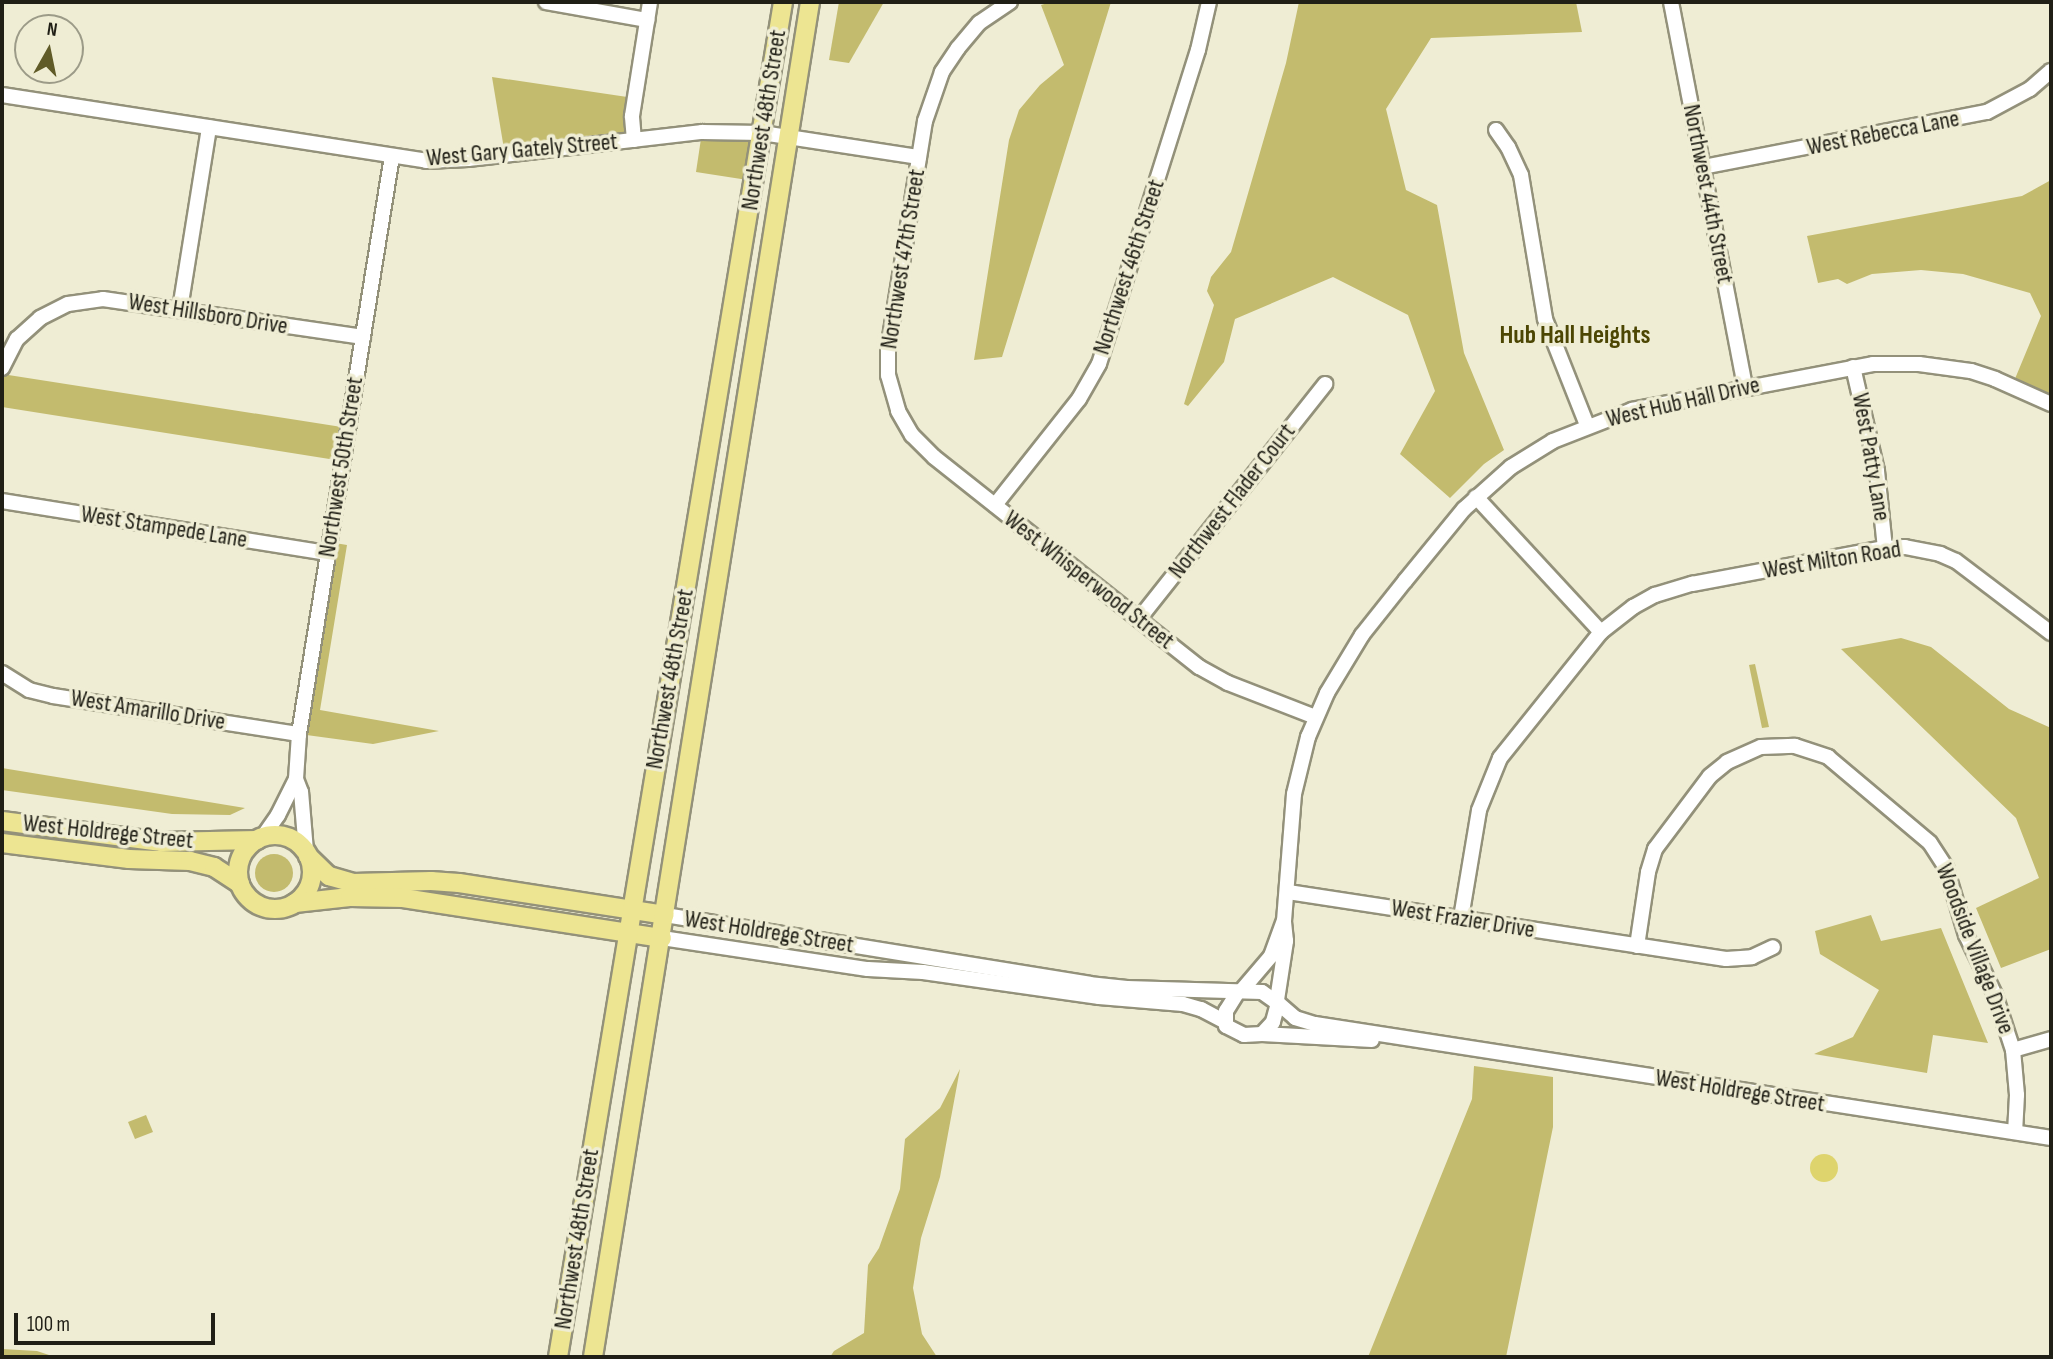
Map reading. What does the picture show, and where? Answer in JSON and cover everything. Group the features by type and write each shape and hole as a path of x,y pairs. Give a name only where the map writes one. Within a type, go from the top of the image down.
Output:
{"main road":[{"name":"Northwest 48th Street","path":"558,1357 783,2"},
{"name":"Northwest 48th Street","path":"593,1357 810,2"},
{"name":"West Holdrege Street","path":"2,821 162,842 259,839"},
{"path":"286,837 307,854 311,866 309,887 295,904 277,909 265,908 246,895 238,874 243,854 259,839 286,837"},
{"name":"West Holdrege Street","path":"2,843 92,855 204,863 226,872 240,884"},
{"name":"West Holdrege Street","path":"307,854 329,876 353,883 459,883 665,915"},
{"name":"West Holdrege Street","path":"295,904 350,897 403,898 662,938"}],"street":[{"path":"546,2 647,20"},
{"path":"634,140 632,116 650,2"},
{"name":"Northwest 47th Street","path":"894,402 888,375 888,349 928,109 942,72 968,35 1010,2"},
{"name":"Northwest 46th Street","path":"995,505 1079,400 1099,363 1198,50 1209,2"},
{"name":"Northwest 44th Street","path":"1671,2 1745,386"},
{"name":"West Rebecca Lane","path":"1703,167 1987,112 2030,89 2051,71"},
{"name":"West Gary Gately Street","path":"2,94 392,156 448,161 702,132 762,133 919,157"},
{"path":"180,309 209,127"},
{"path":"1496,130 1508,147 1521,175 1545,319 1587,425"},
{"name":"Northwest 50th Street","path":"259,839 278,816 296,779 299,734 392,156"},
{"name":"West Hillsboro Drive","path":"2,368 24,331 55,309 103,299 363,337"},
{"name":"West Hub Hall Drive","path":"1284,921 1294,794 1315,717 1362,635 1476,497 1529,455 1587,425 1632,410 1853,367 1905,363 1959,369 1995,379 2051,404"},
{"name":"West Patty Lane","path":"1853,367 1877,471 1885,548"},
{"name":"Northwest Flader Court","path":"1139,619 1325,384"},
{"name":"West Whisperwood Street","path":"894,402 919,443 1207,673 1315,717"},
{"path":"1476,497 1601,632"},
{"name":"West Stampede Lane","path":"2,501 327,553"},
{"name":"West Milton Road","path":"1461,918 1479,810 1493,770 1508,747 1601,632 1633,607 1673,589 1885,548 1924,550 1956,561 2051,633"},
{"name":"West Amarillo Drive","path":"2,673 29,690 53,696 299,734"},
{"name":"Woodside Village Drive","path":"1637,946 1648,872 1655,849 1710,776 1727,762 1761,747 1778,745 1812,751 1841,767 1930,843 1939,855 1966,935 1995,995 2013,1049 2017,1094 2015,1132"},
{"name":"Northwest 50th Street","path":"296,779 301,792 307,854"},
{"name":"West Frazier Drive","path":"1288,892 1726,959 1752,957 1773,947"},
{"name":"West Holdrege Street","path":"665,915 1088,984 1240,991"},
{"path":"1284,921 1286,941 1273,1021 1262,1034 1236,1033 1225,1022 1228,1005 1270,956 1284,921"},
{"name":"West Holdrege Street","path":"662,938 868,969 931,973 1099,997 1183,1004 1201,1009 1225,1022"},
{"path":"1240,991 1262,992 1277,1002"},
{"name":"West Holdrege Street","path":"1277,1002 1303,1021 1429,1043 2051,1138"},
{"name":"West Holdrege Street","path":"1262,1034 1429,1043"},
{"path":"2013,1049 2051,1039"}],"shaded area":[{"path":"839,2 884,2 849,63 829,60"},
{"path":"1051,2 1111,2 1002,357 974,360 1009,140 1019,110 1040,85 1064,65 1041,5"},
{"path":"1299,2 1576,2 1582,32 1431,38 1386,109 1406,190 1437,205 1464,353 1504,450 1484,464 1450,498 1400,454 1435,391 1408,315 1333,277 1235,319 1224,362 1188,406 1184,404 1214,305 1207,291 1211,277 1231,252 1286,63"},
{"path":"492,77 634,98 634,140 505,155"},
{"path":"702,132 762,133 754,181 696,172"},
{"path":"2051,180 2051,404 2012,386 2041,316 2030,293 1963,274 1921,270 1872,274 1847,284 1838,279 1818,283 1807,236 2022,196"},
{"path":"2,374 348,428 342,461 2,407"},
{"path":"329,542 347,545 320,710 439,731 373,744 299,734"},
{"path":"1901,638 1931,647 2009,709 2051,728 2051,949 2001,968 1976,908 2039,878 2016,818 1841,649"},
{"path":"1755,664 1769,727 1762,728 1749,665"},
{"path":"2,768 245,808 230,815 172,814 2,790"},
{"path":"274,854 288,859 293,873 288,887 274,892 260,887 255,873 260,859"},
{"path":"1871,915 1881,941 1941,928 1988,1043 1933,1035 1927,1073 1814,1054 1853,1037 1879,990 1820,954 1815,931"},
{"path":"1474,1066 1553,1077 1553,1127 1506,1357 1368,1357 1472,1099"},
{"path":"960,1069 940,1177 921,1238 913,1288 922,1334 937,1357 830,1357 834,1351 864,1333 868,1265 879,1248 900,1189 905,1139 940,1108"},
{"path":"146,1115 153,1132 135,1139 128,1122"},
{"path":"1824,1154 1834,1158 1838,1168 1834,1178 1824,1182 1814,1178 1810,1168 1814,1158"},
{"path":"2,1349 37,1351 55,1357 2,1357"}],"district":[{"name":"Hub Hall Heights","path":"1575,336"}]}
